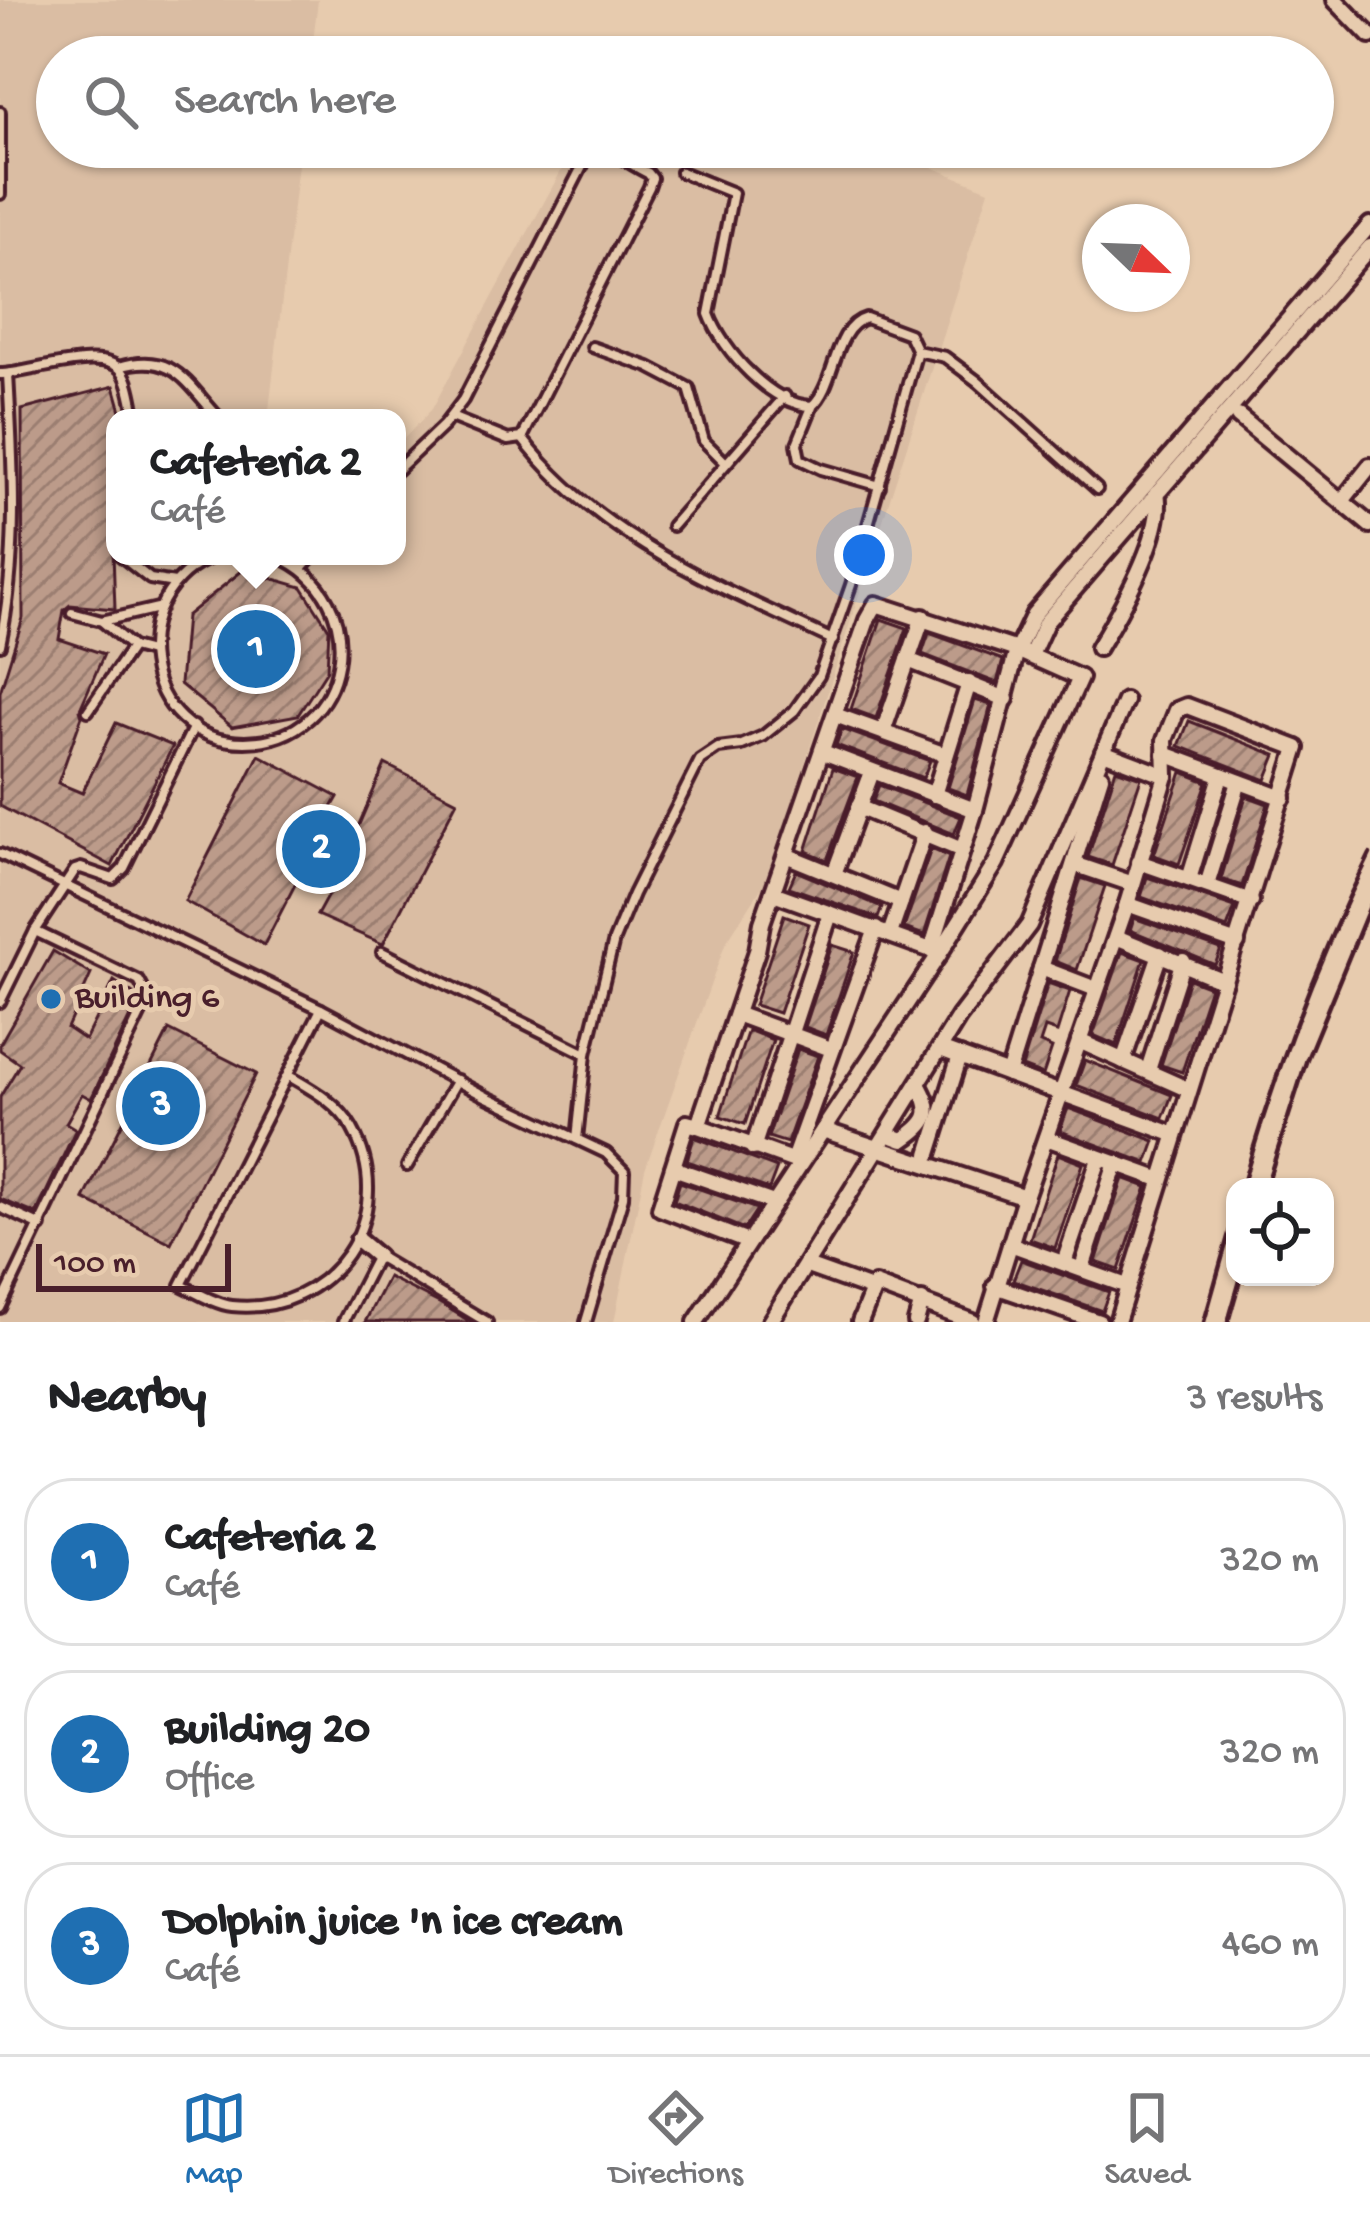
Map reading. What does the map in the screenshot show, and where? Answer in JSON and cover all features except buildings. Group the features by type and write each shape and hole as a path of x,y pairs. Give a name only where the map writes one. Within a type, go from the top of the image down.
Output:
{"street":[{"path":"1335,0 1370,36"},
{"path":"934,953 1034,614 1137,506 1370,225"},
{"path":"1137,506 1157,494 1370,248"},
{"path":"1238,416 1370,525"},
{"path":"1342,501 1370,466"},
{"path":"1098,648 1161,510 1157,494"},
{"path":"696,1322 996,863 1080,678 1024,652 886,604 872,608 698,1126"},
{"path":"883,732 923,617"},
{"path":"908,660 1006,699"},
{"path":"934,795 969,683"},
{"path":"770,1322 959,1017 1029,925 1125,701"},
{"path":"986,1322 1024,1197 1127,904 1166,776 1165,740 1177,710 1187,706 1298,748 1117,1322"},
{"path":"835,715 946,755"},
{"path":"823,752 975,811"},
{"path":"1103,752 1166,776"},
{"path":"1165,754 1283,798"},
{"path":"834,874 872,772"},
{"path":"1008,1074 1101,776"},
{"path":"1189,879 1221,776"},
{"path":"1207,885 1239,782"},
{"path":"858,807 962,850"},
{"path":"797,1162 831,1049 901,902 925,832"},
{"path":"788,856 901,902"},
{"path":"1139,862 1251,901"},
{"path":"1074,864 1133,884"},
{"path":"773,893 934,953"},
{"path":"1127,904 1237,943"},
{"path":"753,1148 830,914"},
{"path":"1116,937 1224,981"},
{"path":"1123,1061 1160,954"},
{"path":"1148,1070 1183,962"},
{"path":"1041,968 1096,989"},
{"path":"736,1014 831,1049"},
{"path":"1079,1041 1187,1089"},
{"path":"940,1049 1173,1134"},
{"path":"929,1154 960,1056"},
{"path":"887,1134 903,1140 926,1124 930,1115 927,1100 918,1084"},
{"path":"748,1242 660,1208 687,1123 797,1162"},
{"path":"823,1130 1024,1197"},
{"path":"1046,1138 1159,1179"},
{"path":"1064,1263 1099,1159"},
{"path":"1082,1268 1116,1163"},
{"path":"673,1168 774,1203"},
{"path":"358,1240 377,1256"},
{"path":"1010,1244 1127,1286"},
{"path":"807,1266 922,1301 937,1315 974,1322"},
{"path":"995,1286 1099,1322"},
{"path":"860,1322 871,1289"},
{"path":"916,1322 922,1301"}],"lane":[{"path":"0,112 0,194"},
{"path":"406,461 451,417 579,168"},
{"path":"522,439 651,182 648,173 639,168"},
{"path":"681,172 734,193 710,305 711,322 743,370 802,406 812,406"},
{"path":"577,1139 586,1054 614,940 693,772 709,752 753,741 794,711 819,676 832,640 880,486 917,350 909,334 866,318 856,321 796,444 800,459 821,470 880,486"},
{"path":"592,347 649,367 688,388 704,441 726,463"},
{"path":"917,350 945,357 977,381 1097,489"},
{"path":"0,645 16,497 4,374 95,360 119,368 145,360 160,362 178,373 211,409"},
{"path":"119,368 128,382 134,409"},
{"path":"672,526 785,396"},
{"path":"451,417 508,440 522,439"},
{"path":"522,439 556,477 668,562 832,640"},
{"path":"133,565 150,578 175,583"},
{"path":"196,565 175,583 159,608 151,652 164,694 194,726 219,738 261,740 300,724 320,705 334,681 341,639 329,599 295,565"},
{"path":"301,568 304,565"},
{"path":"72,614 102,621 159,608"},
{"path":"102,621 132,647 151,652"},
{"path":"88,711 132,647"},
{"path":"0,1002 35,931 78,868 118,877 194,726"},
{"path":"0,854 606,1153 624,1171 623,1197 586,1322"},
{"path":"0,1308 148,998 139,981 35,931"},
{"path":"382,952 586,1054"},
{"path":"289,1076 324,1095 351,1125 366,1161 369,1201 358,1240 326,1281 280,1304 228,1306 181,1285 321,1009"},
{"path":"407,1166 457,1080"},
{"path":"0,1207 41,1226"},
{"path":"343,1322 377,1256 487,1322"}],"shaded area":[{"path":"0,0 318,0 314,36 36,36 36,168 298,168 269,409 106,409 106,565 406,565 406,436 432,409 563,168 934,168 989,190 768,878 725,944 645,1169 614,1322 0,1322"}],"railway":[{"path":"1245,1178 1298,1018 1370,854"},
{"path":"1269,1178 1307,1059 1370,906"},
{"path":"1204,1322 1226,1244"},
{"path":"1228,1322 1238,1286"}],"place":[{"name":"Cafeteria 2","path":"256,649"},
{"name":"Building 20","path":"321,849"},
{"name":"Building 6","path":"51,999"},
{"name":"Dolphin juice 'n ice cream","path":"161,1106"}]}
